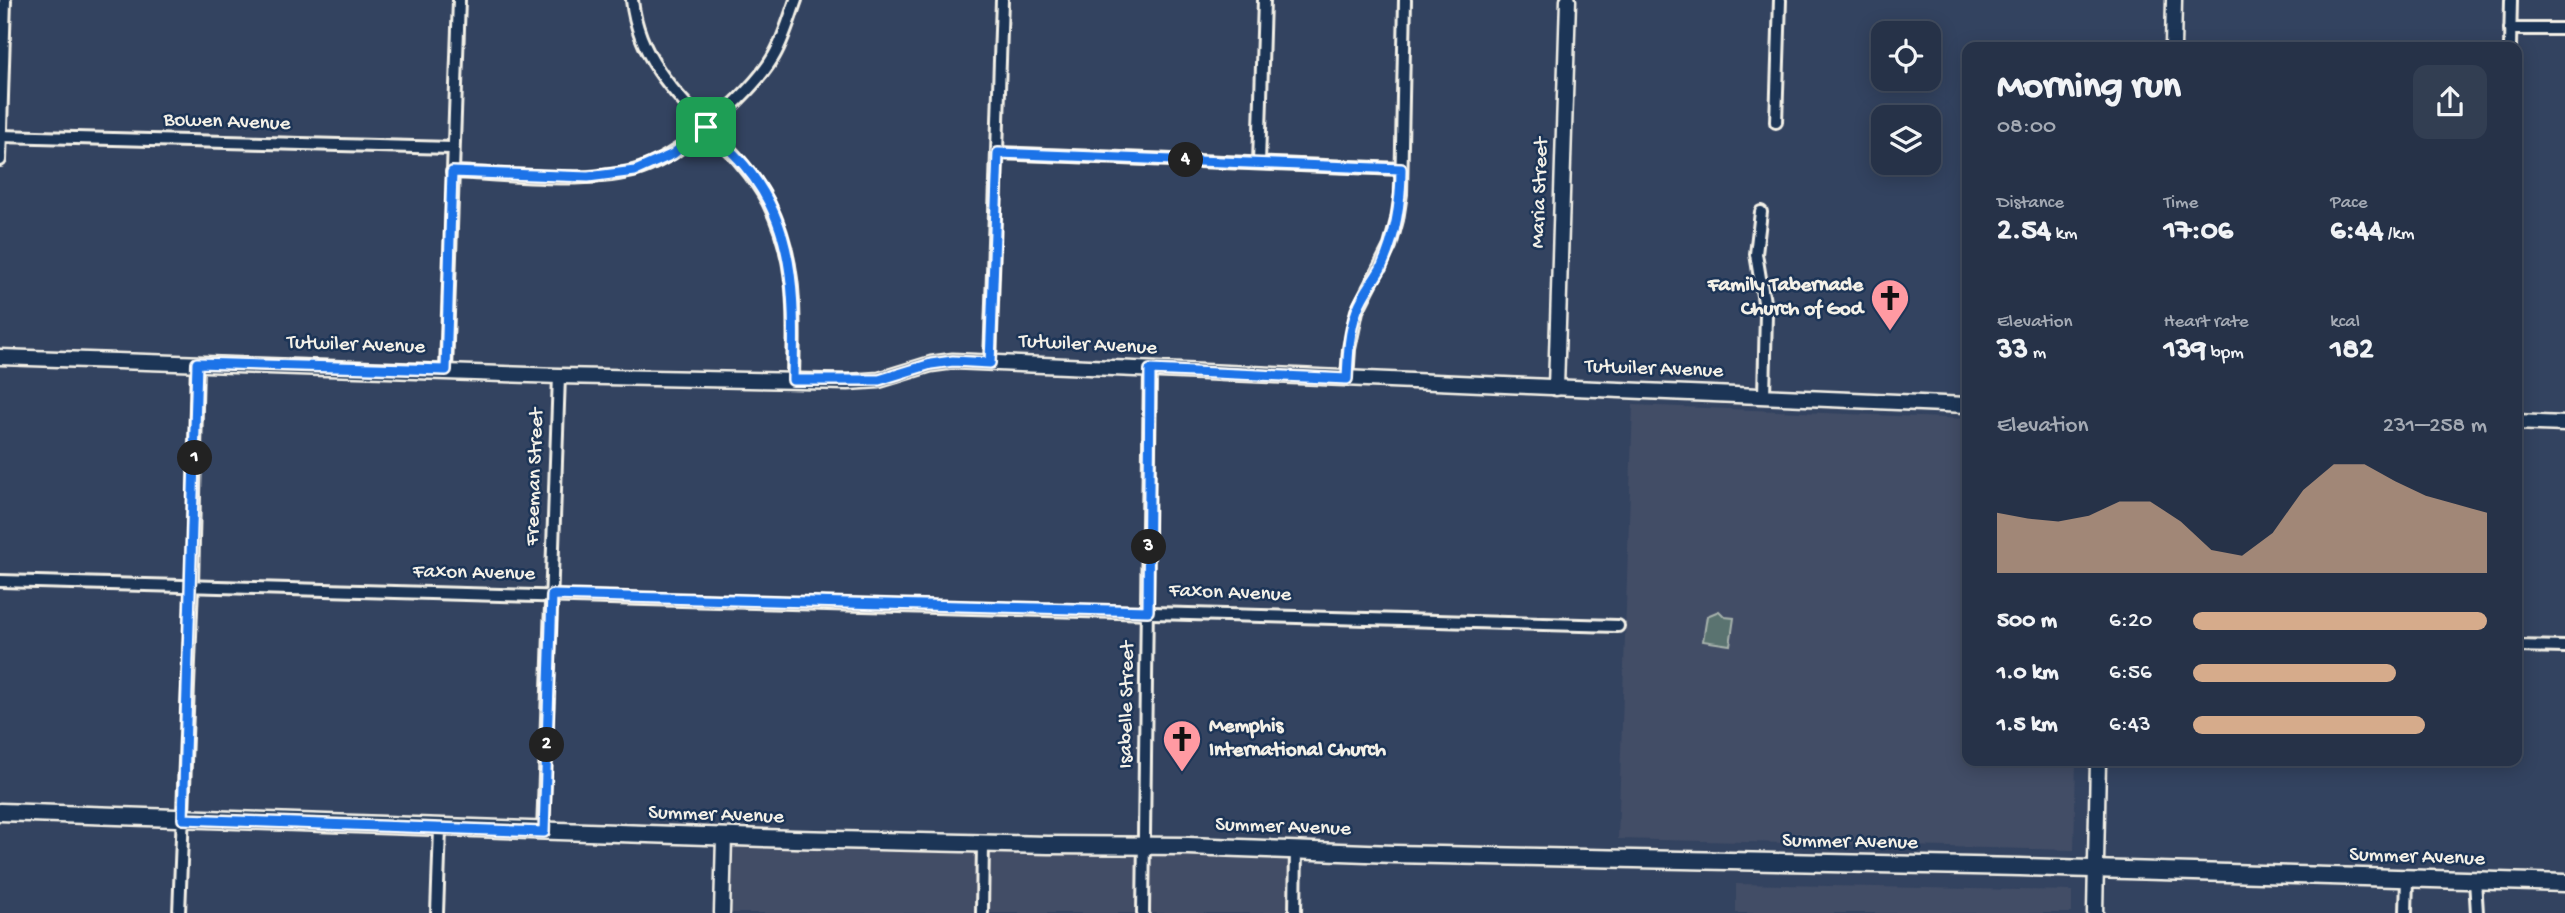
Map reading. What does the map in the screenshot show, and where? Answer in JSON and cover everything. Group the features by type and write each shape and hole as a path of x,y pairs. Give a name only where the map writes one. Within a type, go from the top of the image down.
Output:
{"main road":[{"name":"Summer Avenue","path":"0,812 724,837 1296,849 2565,883"}],"street":[{"path":"0,160 5,0"},
{"path":"446,370 459,0"},
{"path":"632,0 646,49 671,89 745,166 768,201 788,250 794,302 793,380"},
{"path":"452,172 588,177 635,171 673,154 751,88 773,58 796,0"},
{"path":"990,363 1002,0"},
{"path":"1259,163 1264,0"},
{"path":"1347,379 1350,339 1357,311 1380,269 1397,220 1401,169 1405,0"},
{"name":"Maria Street","path":"1556,388 1568,0"},
{"path":"1776,122 1780,0"},
{"path":"2174,0 2174,42"},
{"path":"2510,42 2511,0"},
{"path":"2511,29 2565,29"},
{"name":"Bowen Avenue","path":"0,136 452,148"},
{"path":"998,153 1401,169"},
{"path":"1761,212 1756,254 1766,313 1764,395"},
{"name":"Tutwiler Avenue","path":"0,357 446,370 559,376 793,380 879,380 931,364 953,361 1962,405"},
{"path":"179,913 192,586 197,363"},
{"name":"Isabelle Street","path":"1143,913 1150,370"},
{"name":"Freeman Street","path":"544,832 559,376"},
{"path":"2522,422 2565,424"},
{"name":"Faxon Avenue","path":"0,581 1618,626"},
{"path":"2522,646 2565,647"},
{"path":"2095,913 2098,766"},
{"path":"438,913 440,829"},
{"path":"722,913 724,837"},
{"path":"982,913 983,843"},
{"path":"1295,913 1296,849"},
{"path":"2406,913 2407,878"},
{"path":"2475,880 2477,913"}],"shaded area":[{"path":"1633,405 1962,419 1962,766 2076,766 2074,850 1618,839"},
{"path":"724,837 1296,849 1295,913 722,913"},
{"path":"1736,884 2072,891 2072,913 1736,913"}],"green space":[{"path":"1719,611 1725,617 1734,618 1730,645 1703,641 1707,616"}],"place":[{"name":"Family Tabernacle Church of God","path":"1890,332"},
{"name":"Memphis International Church","path":"1182,773"}],"route":[{"path":"706,127 745,166 768,201 788,250 794,302 793,380 879,380 931,364 953,361 990,363 998,153 1401,169 1401,194 1390,246 1357,311 1349,349 1347,379 1150,370 1148,611 552,595 544,832 183,819 197,363 446,370 452,172 588,177 635,171 673,154 706,127"}]}
